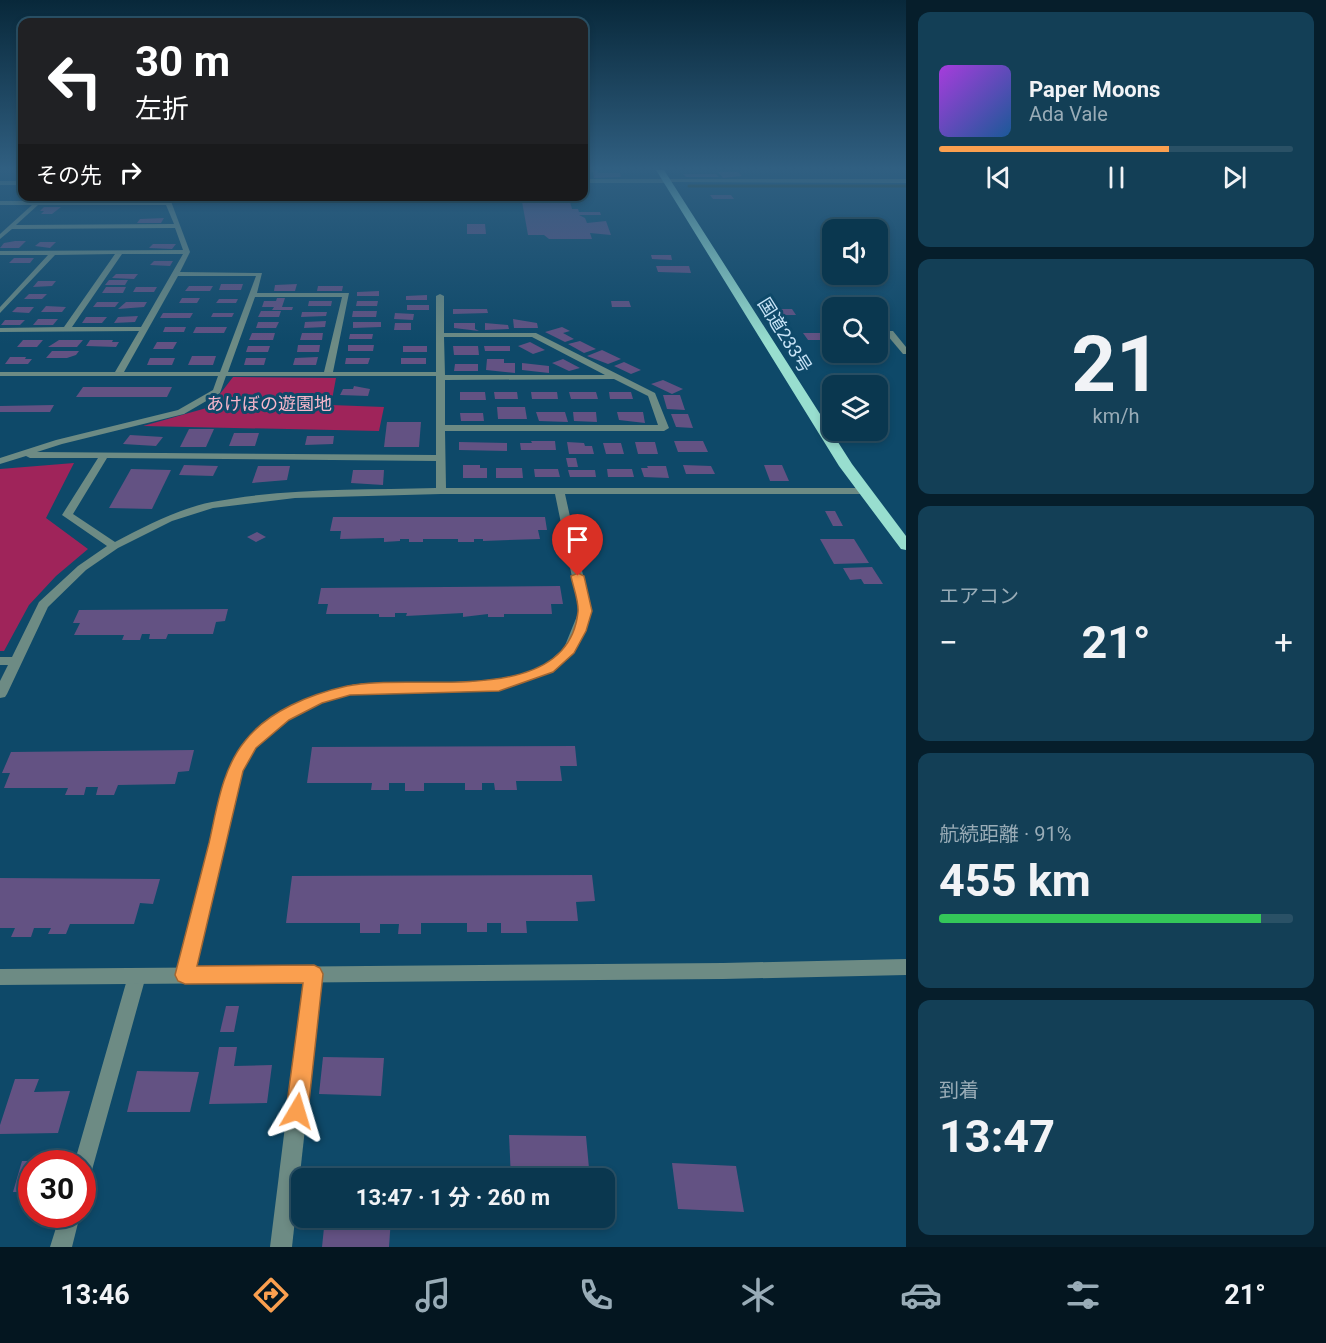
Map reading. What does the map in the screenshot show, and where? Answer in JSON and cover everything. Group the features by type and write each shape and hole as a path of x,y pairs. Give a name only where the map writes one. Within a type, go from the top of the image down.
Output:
{"highway":[{"name":"国道233号","path":"698,228 863,491 906,546"}],"street":[{"path":"179,228 188,252"},
{"path":"66,330 120,252"},
{"path":"0,253 188,252"},
{"path":"118,374 188,252"},
{"path":"0,311 52,253"},
{"path":"2,460 59,442 181,411 217,391 260,274 174,274"},
{"path":"254,295 346,295 328,374"},
{"path":"440,296 441,491"},
{"path":"0,330 143,329"},
{"path":"890,333 906,352"},
{"path":"440,335 533,335 652,395 664,428 441,428"},
{"path":"0,374 618,377"},
{"path":"20,455 441,458"},
{"path":"104,456 67,515 114,546"},
{"path":"0,694 43,605 82,567 114,546 168,519 212,505 295,495 441,491 863,491"},
{"path":"185,975 235,771 251,744 283,716 316,700 349,690 499,686 548,669 569,650 585,611 560,492"},
{"path":"0,661 17,661"},
{"path":"0,977 723,971 906,967"},
{"path":"281,1247 314,974"},
{"path":"88,1150 136,976"},
{"path":"61,1247 66,1228"}],"green space":[{"name":"あけぼの遊園地","path":"233,377 336,378 331,405 384,407 379,431 143,426 210,407"},
{"path":"74,463 46,518 88,549 56,576 29,605 4,651 0,651 0,469"}],"building":[{"path":"467,228 485,228 486,234 467,234"},
{"path":"527,228 609,228 611,235 590,233 592,239 549,239 544,235 528,235"},
{"path":"26,241 19,248 0,248 4,243"},
{"path":"40,242 56,242 50,248 35,246"},
{"path":"153,244 176,244 172,249 149,248"},
{"path":"651,255 671,255 672,260 652,259"},
{"path":"14,258 34,258 30,263 9,263"},
{"path":"154,261 173,261 170,266 150,265"},
{"path":"656,266 689,266 691,273 658,272"},
{"path":"116,274 138,274 134,279 112,278"},
{"path":"109,280 128,280 125,285 105,285"},
{"path":"38,281 56,281 52,286 33,287"},
{"path":"221,284 243,284 241,290 219,290"},
{"path":"297,284 295,291 274,291 275,285"},
{"path":"189,286 213,286 210,291 185,291"},
{"path":"318,286 343,286 342,291 317,291"},
{"path":"106,287 126,287 123,293 102,293"},
{"path":"136,287 157,287 154,292 133,292"},
{"path":"379,291 379,296 357,296 357,292"},
{"path":"29,294 47,294 42,299 24,299"},
{"path":"427,295 427,300 406,300 406,296"},
{"path":"182,298 200,298 197,303 179,303"},
{"path":"277,298 285,298 282,307 293,307 292,310 272,310 274,307 262,307 264,301 276,301"},
{"path":"219,299 238,299 236,303 216,303"},
{"path":"309,301 332,301 331,306 308,306"},
{"path":"357,301 378,301 377,306 356,306"},
{"path":"611,301 629,301 631,307 612,307"},
{"path":"97,302 119,302 115,307 93,307"},
{"path":"126,302 147,302 144,307 118,309"},
{"path":"407,305 429,305 429,310 407,310"},
{"path":"46,306 66,307 62,312 41,312"},
{"path":"17,307 34,307 29,313 12,312"},
{"path":"453,309 487,309 488,313 453,314"},
{"path":"776,309 792,309 796,315 780,315"},
{"path":"261,311 281,311 279,317 258,317"},
{"path":"353,311 377,311 376,317 352,317"},
{"path":"302,312 327,312 326,316 301,317"},
{"path":"163,313 193,313 190,318 160,318"},
{"path":"213,313 234,313 232,317 211,317"},
{"path":"395,313 414,314 413,320 394,319"},
{"path":"138,316 135,322 114,323 118,317"},
{"path":"86,317 107,317 102,323 82,323"},
{"path":"38,319 58,319 53,325 33,325"},
{"path":"513,319 537,323 538,328 514,328"},
{"path":"5,320 25,320 20,325 1,325"},
{"path":"326,321 325,327 304,328 305,322"},
{"path":"258,322 279,322 276,328 256,328"},
{"path":"353,322 381,322 381,327 353,328"},
{"path":"395,323 411,323 411,330 394,330"},
{"path":"454,323 475,323 475,329 479,331 454,328"},
{"path":"485,323 508,325 509,329 485,330"},
{"path":"165,327 186,327 184,332 163,332"},
{"path":"196,327 227,327 224,333 193,333"},
{"path":"562,327 570,331 563,333 574,339 565,342 545,332"},
{"path":"252,333 275,333 273,340 249,340"},
{"path":"302,333 323,333 322,340 300,340"},
{"path":"803,333 822,333 822,340 808,340"},
{"path":"350,334 373,334 372,339 349,339"},
{"path":"23,340 43,340 37,347 17,347"},
{"path":"59,340 83,340 77,347 48,347"},
{"path":"90,340 119,342 116,347 86,346"},
{"path":"580,341 596,349 584,353 568,344"},
{"path":"157,342 177,342 173,349 153,349"},
{"path":"530,342 545,350 533,354 518,346"},
{"path":"298,345 320,345 319,352 297,352"},
{"path":"348,345 374,345 373,351 348,351"},
{"path":"248,346 270,346 268,352 246,352"},
{"path":"403,346 427,346 427,352 403,352"},
{"path":"453,346 478,346 479,355 454,355"},
{"path":"484,346 510,346 510,351 485,351"},
{"path":"602,350 621,359 608,364 587,356"},
{"path":"52,351 79,351 76,355 67,358 46,358"},
{"path":"192,356 216,356 213,365 188,365"},
{"path":"10,357 32,359 28,364 5,364"},
{"path":"318,357 316,365 293,365 295,358"},
{"path":"150,358 175,358 172,365 147,365"},
{"path":"246,358 266,358 264,365 244,365"},
{"path":"346,358 370,358 368,364 345,364"},
{"path":"401,358 426,358 426,364 401,364"},
{"path":"487,359 504,359 504,363 515,363 515,373 486,370"},
{"path":"563,359 580,368 569,371 552,363"},
{"path":"624,362 641,370 631,374 614,366"},
{"path":"522,363 549,366 549,373 522,370"},
{"path":"455,364 478,364 478,371 454,371"},
{"path":"663,380 683,389 672,394 651,384"},
{"path":"354,386 370,389 368,396 340,395 343,389 353,389"},
{"path":"83,387 172,387 167,397 76,397"},
{"path":"460,392 485,392 486,400 460,400"},
{"path":"494,392 517,392 518,399 495,399"},
{"path":"531,392 557,392 558,399 532,399"},
{"path":"569,392 596,392 598,399 571,399"},
{"path":"609,392 631,392 633,399 610,399"},
{"path":"663,395 680,395 685,410 667,409"},
{"path":"54,405 50,412 0,412 0,406"},
{"path":"497,407 525,407 527,419 498,419"},
{"path":"536,412 565,412 568,422 539,421"},
{"path":"573,412 596,412 597,422 574,421"},
{"path":"617,412 643,412 645,423 619,420"},
{"path":"460,413 483,413 484,421 461,421"},
{"path":"671,414 688,414 693,428 676,427"},
{"path":"387,422 421,422 419,447 384,447"},
{"path":"189,429 214,429 206,447 180,447"},
{"path":"234,433 259,433 255,446 229,446"},
{"path":"130,435 163,437 156,446 123,444"},
{"path":"307,436 334,436 333,444 305,445"},
{"path":"531,441 555,441 556,450 521,450 520,443 532,443"},
{"path":"674,441 703,441 708,452 678,452"},
{"path":"459,442 507,443 507,451 459,450"},
{"path":"567,442 592,446 594,454 569,454"},
{"path":"635,442 655,442 658,454 638,454"},
{"path":"603,443 621,443 624,454 606,454"},
{"path":"566,458 576,458 578,467 568,467"},
{"path":"184,465 218,466 213,476 179,475"},
{"path":"463,465 480,465 480,468 487,468 487,478 463,478"},
{"path":"683,465 711,466 715,474 686,474"},
{"path":"764,465 782,465 789,481 770,481"},
{"path":"258,466 290,466 287,480 252,483"},
{"path":"647,466 666,466 669,478 644,477 641,468 648,468"},
{"path":"496,468 522,468 523,478 496,478"},
{"path":"131,469 171,470 152,509 109,508"},
{"path":"534,469 558,469 560,477 535,477"},
{"path":"607,469 632,469 634,477 608,477"},
{"path":"353,470 384,470 383,485 351,483"},
{"path":"568,470 595,470 596,477 570,477"},
{"path":"825,511 835,511 843,526 833,526"},
{"path":"333,517 545,517 547,530 538,530 540,539 483,541 483,539 474,539 474,542 458,542 458,539 423,539 423,542 409,542 409,539 400,539 400,541 384,542 384,538 340,539 341,531 330,531"},
{"path":"257,532 266,537 256,542 247,537"},
{"path":"820,539 854,539 869,563 834,564"},
{"path":"872,567 883,584 864,584 861,579 850,580 843,568"},
{"path":"560,586 563,604 551,604 552,614 504,614 504,617 488,617 488,614 463,617 463,613 406,616 407,613 395,613 395,617 379,617 379,614 326,614 328,604 318,604 321,588"},
{"path":"228,609 225,621 216,622 213,634 168,634 166,639 149,639 150,634 142,634 140,640 122,640 124,635 74,635 80,623 73,623 79,610"},
{"path":"575,746 577,766 560,766 562,781 516,781 517,790 495,790 494,783 482,783 482,790 465,790 465,783 424,783 424,791 405,791 405,783 389,783 389,790 371,790 372,783 307,783 312,747"},
{"path":"194,750 189,771 178,772 175,784 118,785 114,795 96,795 98,787 86,787 84,795 65,795 68,788 4,788 10,773 2,773 11,752"},
{"path":"592,875 595,901 576,902 578,921 526,921 527,933 501,933 501,923 487,923 487,932 467,932 467,923 421,923 421,934 398,934 399,924 380,924 380,933 360,933 360,923 286,923 292,876"},
{"path":"0,878 160,879 153,904 140,903 134,924 70,924 66,934 48,934 51,928 34,928 31,937 11,937 15,928 0,928"},
{"path":"226,1006 239,1006 234,1032 220,1032"},
{"path":"219,1047 237,1047 234,1066 272,1065 267,1103 209,1104"},
{"path":"323,1057 384,1058 381,1096 319,1094"},
{"path":"137,1071 199,1072 190,1112 127,1112"},
{"path":"15,1079 39,1079 34,1092 70,1091 58,1133 0,1134 0,1125"},
{"path":"509,1135 586,1136 589,1168 510,1168"},
{"path":"672,1163 736,1166 744,1212 678,1209"},
{"path":"18,1175 18,1192 13,1192"},
{"path":"324,1228 390,1228 389,1247 322,1247"}],"route":[{"path":"297,1111 314,974 185,975 235,771 251,744 283,716 316,700 349,690 499,686 548,669 569,650 579,631 585,611 578,576"}]}
